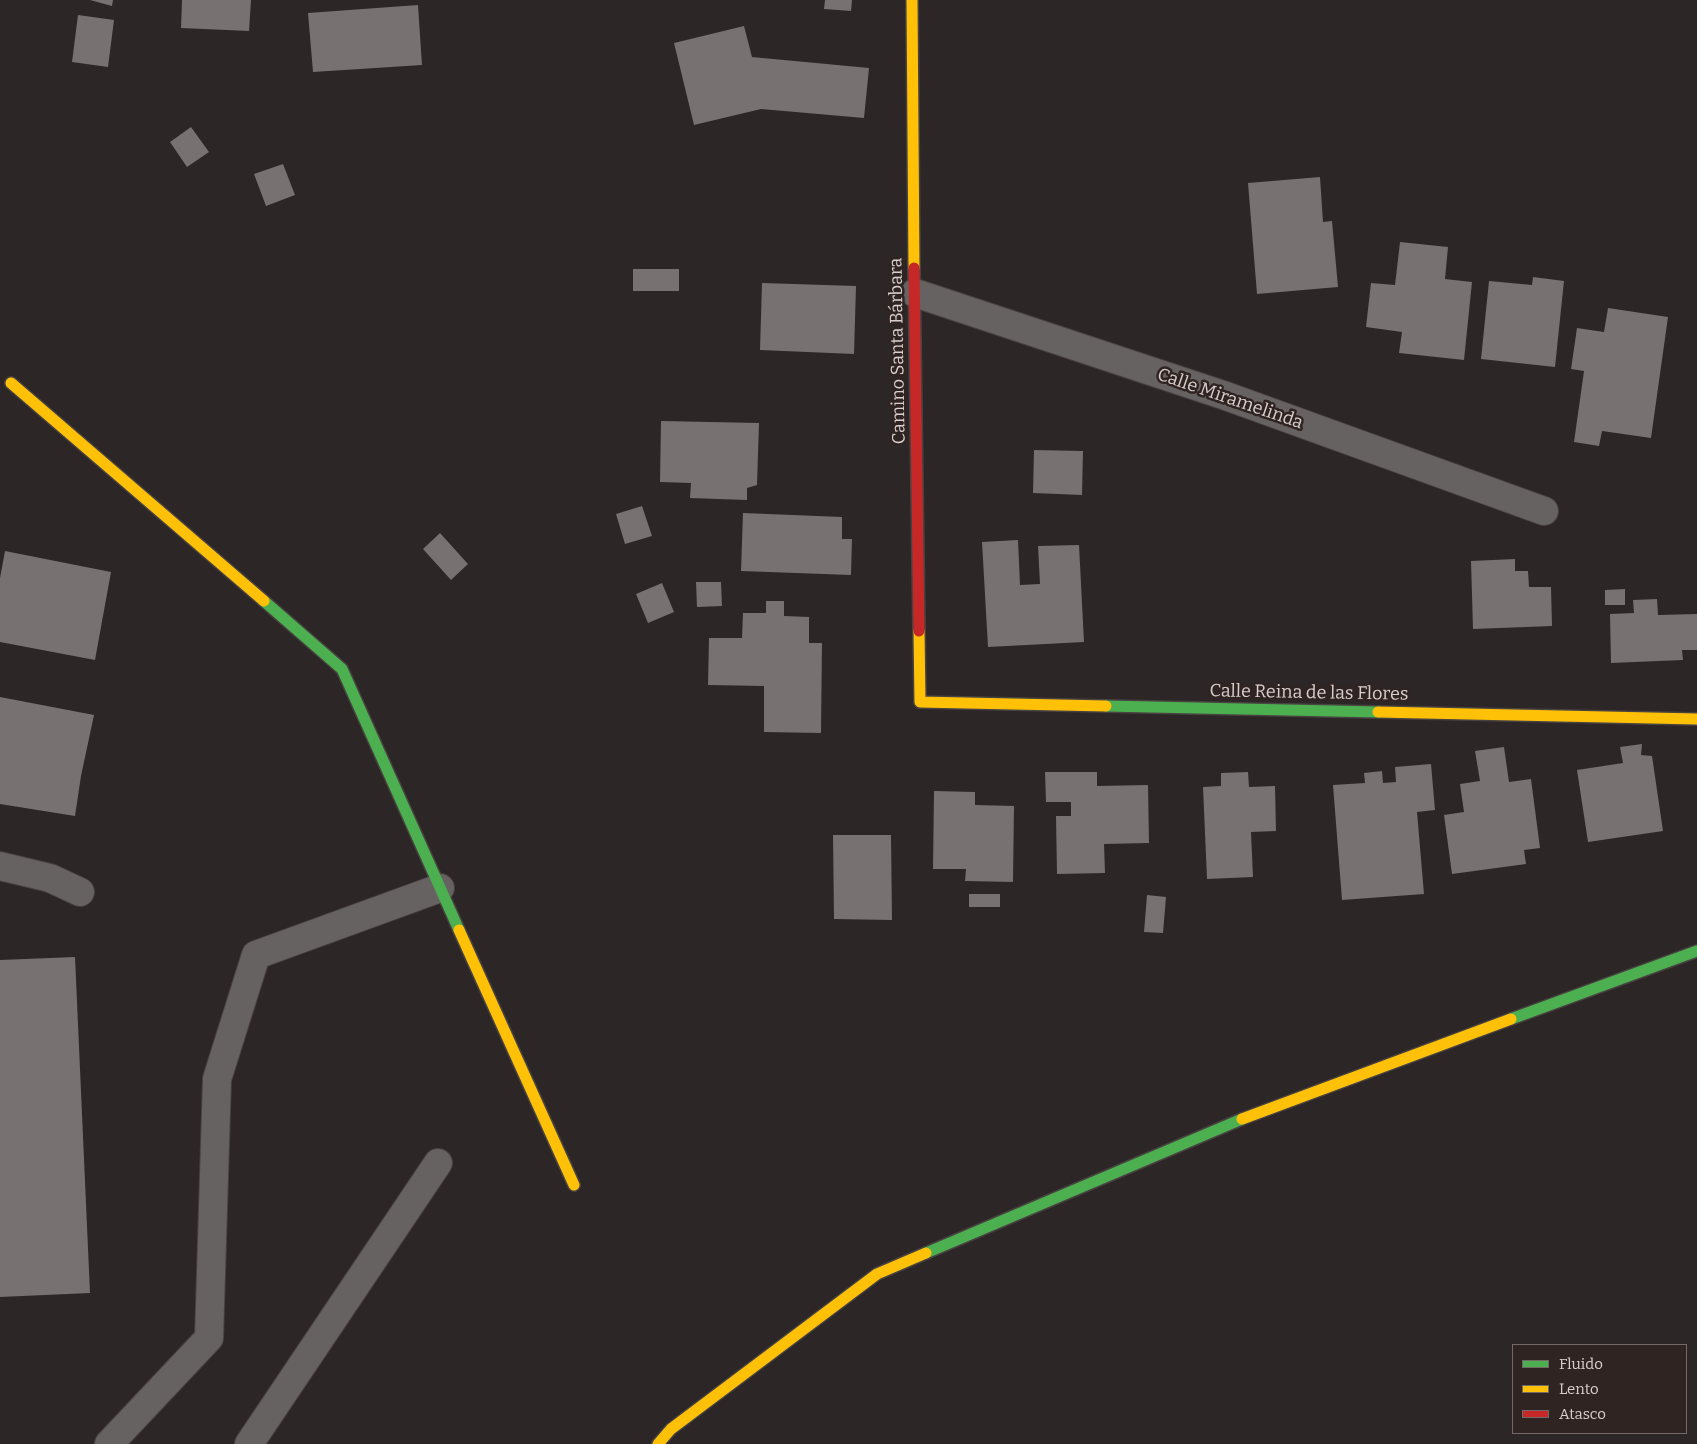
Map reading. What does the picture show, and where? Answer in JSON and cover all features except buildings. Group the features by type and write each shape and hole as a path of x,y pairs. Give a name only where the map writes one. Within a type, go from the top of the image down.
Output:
{"street":[{"name":"Camino Santa Bárbara","path":"912,0 920,702"},
{"name":"Calle Miramelinda","path":"915,293 1226,396 1544,511"},
{"path":"11,383 342,669 574,1185"},
{"name":"Calle Reina de las Flores","path":"920,702 1697,719"},
{"path":"0,866 50,878 80,892"},
{"path":"109,1444 209,1338 217,1079 256,955 440,888"},
{"path":"658,1444 671,1429 877,1274 1256,1113 1697,951"},
{"path":"249,1444 438,1163"}],"traffic: fast":[{"path":"264,601 342,669 459,930"},
{"path":"1106,706 1378,712"},
{"path":"1511,1019 1697,951"},
{"path":"926,1253 1242,1119"}],"traffic: slow":[{"path":"912,0 914,268"},
{"path":"11,383 264,601"},
{"path":"919,631 920,702 1106,706"},
{"path":"1378,712 1697,719"},
{"path":"459,930 574,1185"},
{"path":"1242,1119 1511,1019"},
{"path":"658,1444 671,1429 877,1274 926,1253"}],"traffic: jam":[{"path":"914,268 919,631"}]}
